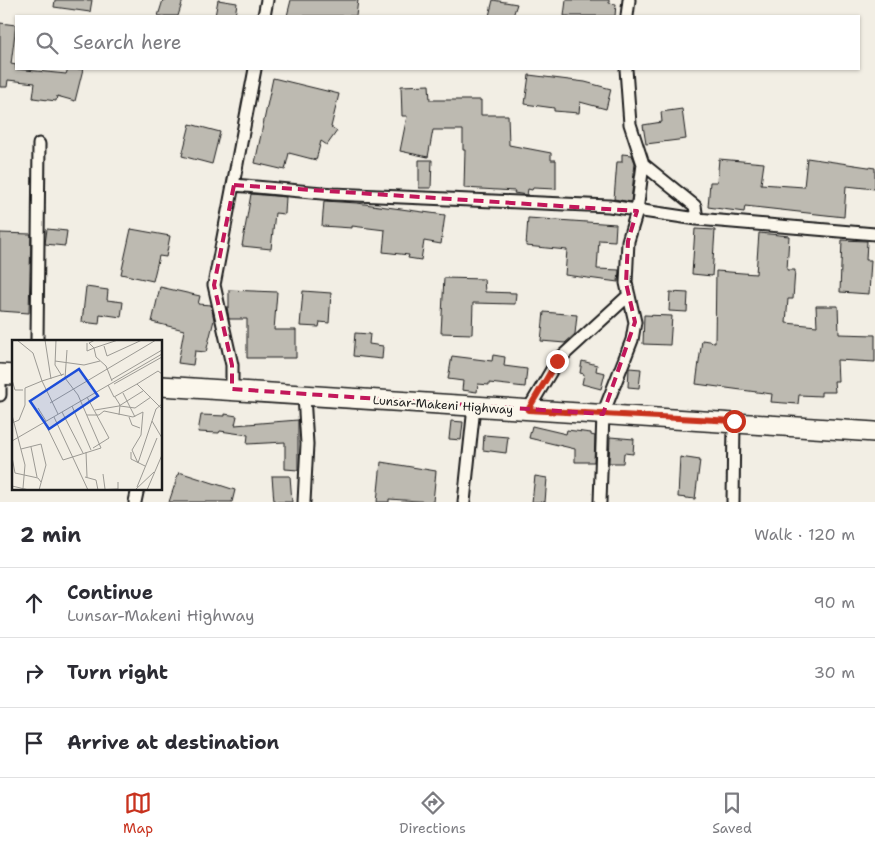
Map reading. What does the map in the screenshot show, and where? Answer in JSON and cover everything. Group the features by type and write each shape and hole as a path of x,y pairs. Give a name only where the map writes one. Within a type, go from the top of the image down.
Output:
{"main road":[{"name":"Lunsar-Makeni Highway","path":"162,386 232,389 304,396 474,407 734,421 875,432"}],"street":[{"path":"264,15 267,0"},
{"path":"627,15 629,0"},
{"path":"232,389 232,364 214,285 255,70"},
{"path":"600,502 603,414 632,340 635,322 626,283 628,242 637,210 642,164 630,124 626,70"},
{"path":"37,340 38,144"},
{"path":"642,164 695,206 697,219"},
{"path":"234,185 352,195 608,206 697,219 875,234"},
{"path":"528,410 557,361 629,295"},
{"path":"0,374 0,395"},
{"path":"304,396 307,444 304,502"},
{"path":"464,502 474,407"},
{"path":"733,502 734,421"}],"highlighted area":[{"path":"234,185 637,211 628,241 626,283 635,322 603,414 232,389 232,365 214,285"}],"building":[{"path":"55,0 92,0 90,12 54,7"},
{"path":"163,0 183,0 178,15 158,15"},
{"path":"218,0 237,3 235,15 215,15"},
{"path":"291,0 358,0 356,15 287,15"},
{"path":"493,0 517,4 513,15 489,15"},
{"path":"566,0 609,0 609,3 616,4 615,15 564,15"},
{"path":"0,23 15,25 11,64 15,65 15,70 66,74 68,70 83,70 75,101 57,96 56,101 33,98 35,83 8,80 7,87 0,87"},
{"path":"529,75 585,82 611,89 606,109 580,102 579,113 554,111 554,108 525,104"},
{"path":"273,78 339,94 331,127 337,131 327,145 321,141 316,160 289,153 285,170 255,163"},
{"path":"429,85 430,100 481,100 481,115 508,115 509,145 551,153 551,160 556,160 556,189 528,189 527,195 514,193 515,191 464,188 465,150 463,150 463,130 433,130 428,157 400,151 407,116 402,116 401,86"},
{"path":"682,109 686,139 646,144 643,125 662,122 661,112"},
{"path":"190,124 220,132 212,164 182,156"},
{"path":"622,154 632,155 635,163 631,202 614,199 617,162 622,162"},
{"path":"807,158 875,168 875,189 846,186 844,217 745,206 744,212 708,207 710,182 717,182 719,159 764,163 761,184 804,187"},
{"path":"419,160 432,160 431,188 419,188"},
{"path":"251,194 286,197 285,214 275,213 271,249 242,246"},
{"path":"324,201 357,203 445,215 441,244 424,241 421,260 408,258 409,255 383,252 385,230 352,226 352,228 322,226"},
{"path":"528,218 616,224 615,241 599,240 597,269 619,270 618,282 565,275 567,250 526,246"},
{"path":"47,229 67,231 65,246 45,244"},
{"path":"131,229 170,236 166,257 159,256 153,281 121,274"},
{"path":"695,229 715,230 712,276 692,274"},
{"path":"0,233 31,234 29,313 0,311"},
{"path":"759,233 789,236 787,270 795,270 793,299 788,299 786,323 817,326 816,306 838,306 839,334 875,335 875,362 837,360 838,381 834,381 835,392 821,392 821,396 799,395 798,404 771,402 772,394 696,384 702,340 715,342 716,271 756,274"},
{"path":"842,240 867,241 866,260 871,260 869,294 840,292"},
{"path":"444,278 484,279 485,292 516,293 515,304 473,303 472,334 441,333"},
{"path":"86,287 108,290 107,300 123,302 121,317 100,314 99,324 82,322"},
{"path":"160,287 200,296 198,304 211,305 214,320 206,352 195,351 193,365 178,363 184,330 152,322"},
{"path":"229,290 277,292 274,330 296,330 296,358 247,358 247,319 229,319 227,307 229,307"},
{"path":"303,291 331,293 329,323 320,322 319,327 300,326"},
{"path":"670,292 688,293 687,312 669,311"},
{"path":"544,312 577,315 575,334 565,343 541,341"},
{"path":"644,315 672,316 670,345 643,344"},
{"path":"355,333 370,334 369,344 383,346 382,359 353,356"},
{"path":"493,355 505,357 504,366 527,369 525,387 489,383 489,385 478,384 477,392 462,390 463,381 448,379 452,356 492,361"},
{"path":"582,361 597,365 596,371 605,373 601,389 582,384 584,374 580,373"},
{"path":"629,368 641,369 639,388 628,387"},
{"path":"225,414 237,416 235,425 298,420 298,470 285,469 285,442 247,444 248,435 220,431 219,433 198,432 201,415 225,416"},
{"path":"451,421 463,422 461,440 449,439"},
{"path":"532,426 566,434 567,430 591,433 591,435 595,436 594,462 575,462 575,449 529,438"},
{"path":"484,435 508,437 506,453 483,450"},
{"path":"610,437 634,439 633,454 624,453 623,463 609,463"},
{"path":"680,457 700,460 695,499 678,497"},
{"path":"381,462 436,471 433,502 389,499 389,502 377,502"},
{"path":"179,472 235,490 232,502 169,502"},
{"path":"272,476 290,476 292,502 274,502"},
{"path":"535,476 547,478 545,502 532,502"}],"route":[{"path":"557,361 528,410 734,421"}]}
